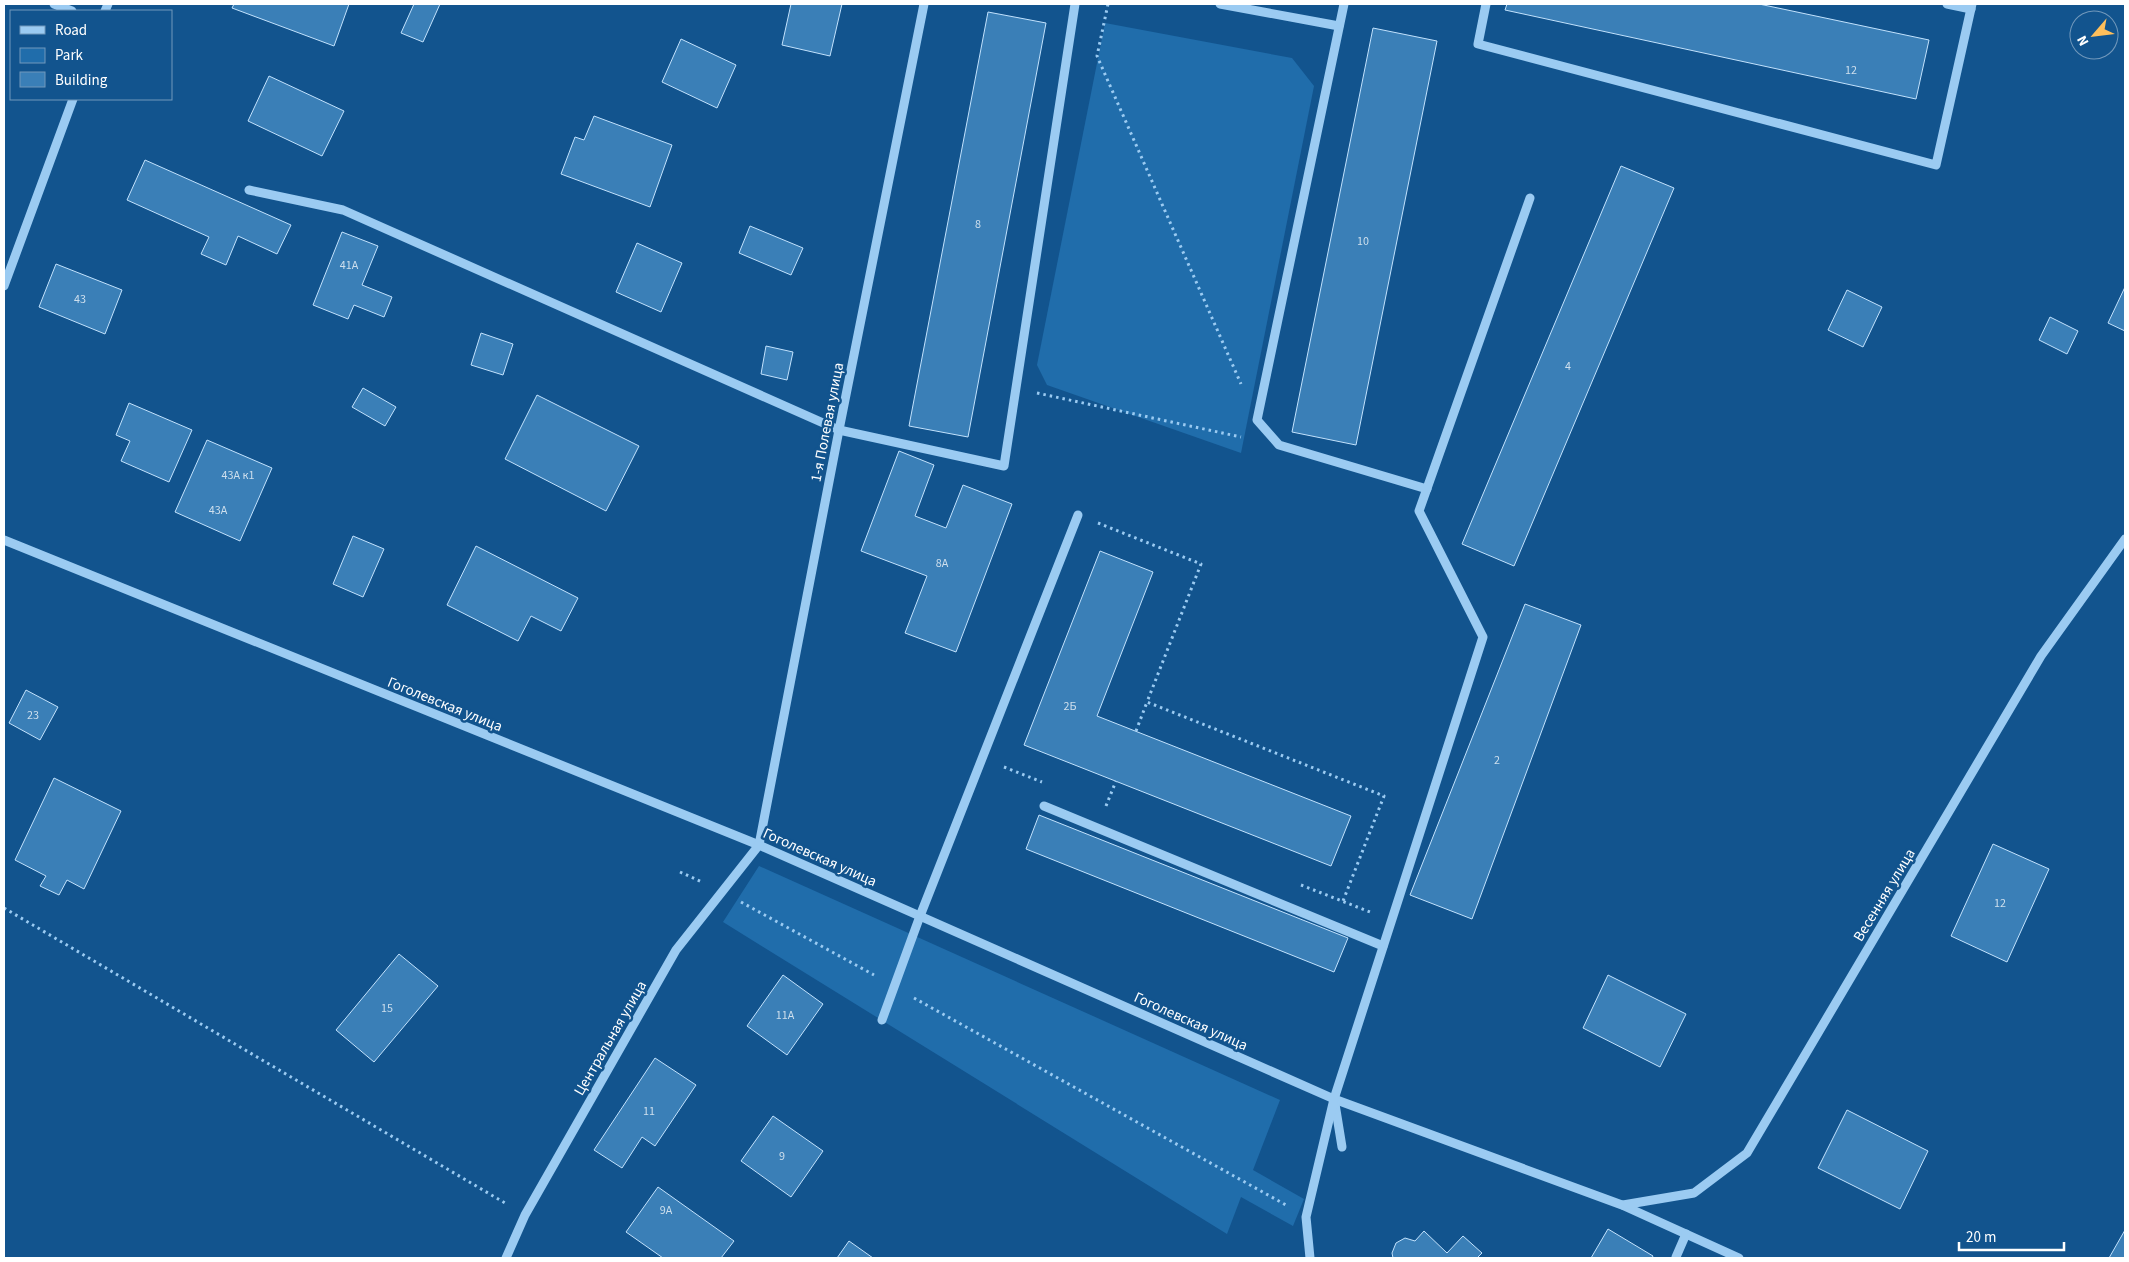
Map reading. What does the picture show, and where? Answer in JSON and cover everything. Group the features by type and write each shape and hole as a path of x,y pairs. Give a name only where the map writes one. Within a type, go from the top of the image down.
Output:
{"street":[{"path":"54,4 69,10"},
{"name":"1-я Полевая улица","path":"759,846 924,4"},
{"path":"249,190 343,210 839,430 1004,466 1014,388 1075,4"},
{"path":"1220,4 1339,26"},
{"path":"1344,4 1257,420 1280,445 1427,489"},
{"path":"1486,4 1478,44 1936,165 1972,6 1947,4"},
{"path":"4,286 73,100"},
{"path":"1310,1258 1306,1216 1334,1098 1483,637 1419,511 1530,198"},
{"path":"882,1020 920,916 1078,515"},
{"name":"Весенняя улица","path":"1622,1205 1694,1193 1747,1153 2041,656 2125,539"},
{"name":"Гоголевская улица","path":"4,540 759,846 1334,1098 1622,1205 1739,1258"},
{"path":"1044,806 1383,946"},
{"name":"Центральная улица","path":"506,1258 525,1215 676,950 759,846"},
{"path":"1334,1098 1342,1147"},
{"path":"1676,1257 1686,1234"}],"path":[{"path":"1108,4 1097,56 1257,420"},
{"path":"1014,388 1242,437"},
{"path":"1078,515 1201,564 1136,731"},
{"path":"1147,702 1384,796 1343,901"},
{"path":"1105,808 1116,781"},
{"path":"680,872 723,892 1306,1216"},
{"path":"4,908 525,1215"}],"green space":[{"path":"1105,23 1292,58 1314,86 1241,453 1047,385 1037,365"},
{"path":"759,866 1280,1100 1253,1170 1304,1199 1293,1226 1241,1197 1227,1234 723,922"}],"building":[{"path":"234,4 349,4 334,46 232,8"},
{"path":"414,4 440,4 423,42 401,33"},
{"path":"791,4 842,4 830,56 782,45"},
{"path":"1507,4 1759,4 1929,40 1916,99 1505,10"},
{"path":"988,12 1046,23 968,437 909,426"},
{"path":"1373,28 1437,41 1356,445 1292,432"},
{"path":"681,39 736,65 717,108 662,82"},
{"path":"269,76 344,111 322,156 248,121"},
{"path":"594,116 672,145 650,207 561,174 575,137 584,140"},
{"path":"145,160 291,225 277,254 238,236 226,265 201,254 209,237 127,200"},
{"path":"1621,166 1674,188 1514,566 1462,544"},
{"path":"750,226 803,248 791,275 739,253"},
{"path":"342,232 378,246 362,285 392,297 384,317 354,305 348,319 313,305"},
{"path":"637,243 682,263 661,312 616,292"},
{"path":"56,264 122,290 105,334 39,307"},
{"path":"2125,287 2125,331 2108,323"},
{"path":"1847,290 1882,307 1863,347 1828,330"},
{"path":"2050,317 2078,331 2067,354 2039,340"},
{"path":"481,333 513,344 503,375 471,365"},
{"path":"766,346 793,352 787,380 761,374"},
{"path":"363,388 396,407 385,426 352,407"},
{"path":"537,395 639,446 606,511 505,459"},
{"path":"129,403 192,430 169,482 121,461 130,441 116,435"},
{"path":"207,440 272,468 240,541 175,512"},
{"path":"899,451 934,465 915,516 946,528 963,485 1012,504 956,652 905,633 927,576 861,551"},
{"path":"353,536 384,549 363,597 333,584"},
{"path":"476,546 578,598 561,631 531,616 518,641 447,605"},
{"path":"1100,551 1153,572 1097,716 1351,816 1331,866 1024,745"},
{"path":"1525,604 1581,625 1472,919 1410,895"},
{"path":"26,690 58,707 40,740 9,723"},
{"path":"54,778 121,811 84,889 67,880 59,895 40,886 46,876 15,860"},
{"path":"1039,815 1348,938 1334,972 1026,849"},
{"path":"1993,844 2049,869 2007,962 1951,936"},
{"path":"399,954 438,986 374,1062 336,1030"},
{"path":"783,975 823,1004 787,1055 747,1026"},
{"path":"1608,975 1686,1014 1660,1067 1583,1028"},
{"path":"655,1058 696,1085 655,1146 642,1137 622,1168 594,1150"},
{"path":"1847,1110 1928,1151 1900,1209 1818,1168"},
{"path":"773,1116 823,1151 791,1197 741,1161"},
{"path":"658,1187 734,1241 721,1258 663,1258 626,1232"},
{"path":"1608,1229 1653,1256 1652,1258 1591,1258"},
{"path":"2125,1230 2125,1258 2109,1258"},
{"path":"1424,1231 1447,1253 1463,1236 1482,1253 1477,1258 1393,1258 1392,1253 1396,1243 1405,1238 1415,1241"},
{"path":"849,1241 873,1258 837,1258"}]}
